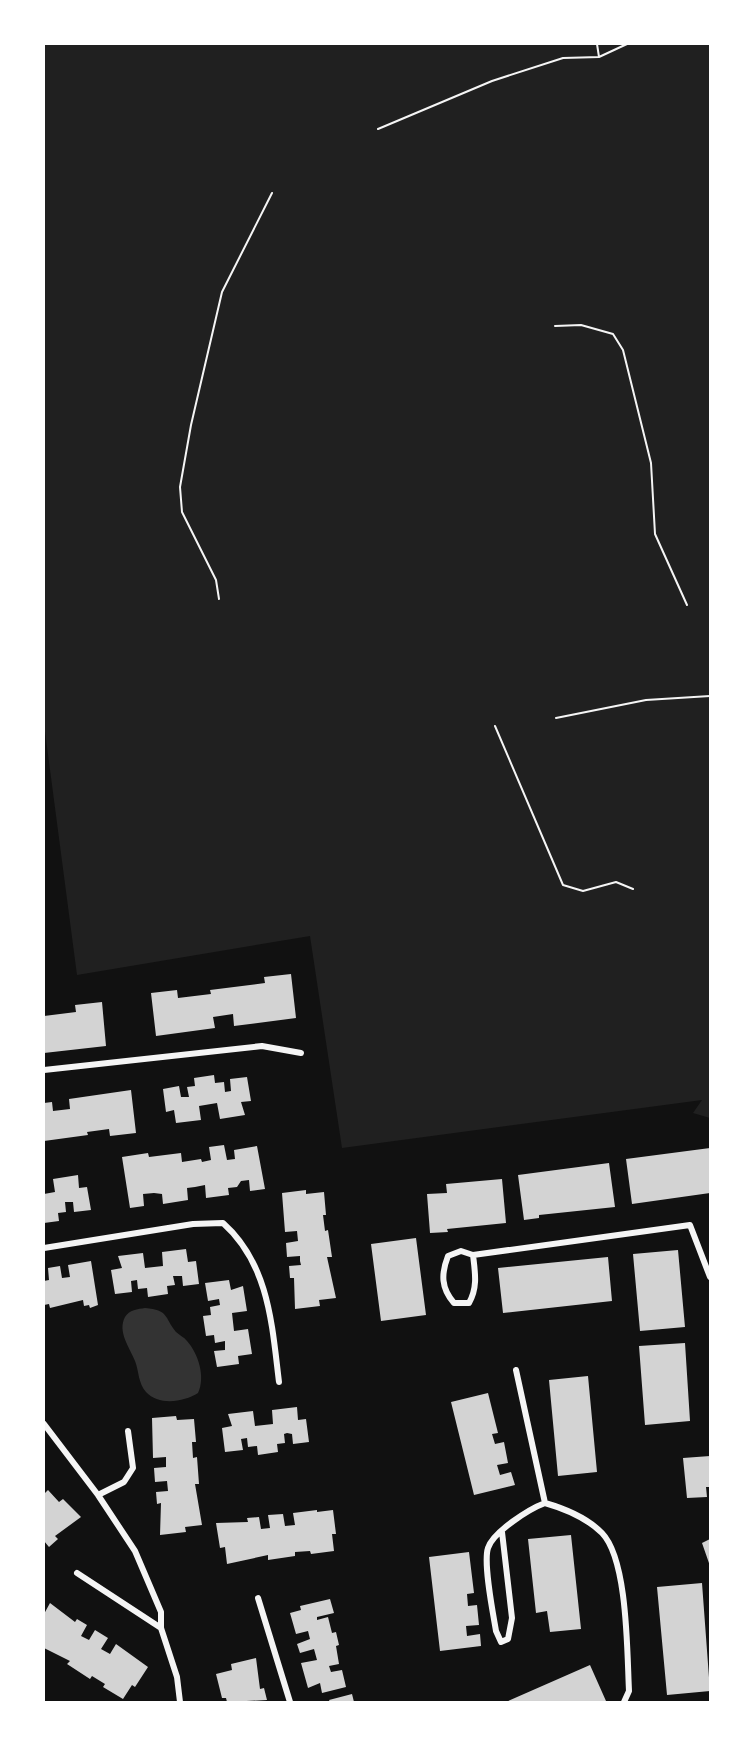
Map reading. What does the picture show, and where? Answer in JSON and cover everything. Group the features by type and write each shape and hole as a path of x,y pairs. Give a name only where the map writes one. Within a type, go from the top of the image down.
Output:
{"street":[{"path":"44,1070 262,1046 301,1053"},
{"path":"44,1248 193,1224 224,1223 239,1237 258,1270 269,1303 279,1382"},
{"path":"473,1255 474,1294 469,1303 454,1303 446,1293 442,1272 448,1256 461,1251 473,1255 690,1225 711,1277"},
{"path":"516,1370 545,1503"},
{"path":"44,1424 98,1495 135,1551 160,1612 161,1628 177,1677 180,1702"},
{"path":"98,1495 124,1482 133,1468 128,1431"},
{"path":"502,1532 512,1618 508,1639 501,1642 496,1631 487,1560 490,1543 515,1518 545,1503 585,1519 604,1534 616,1563 625,1608 629,1691 624,1702"},
{"path":"76,1573 161,1628"},
{"path":"258,1598 290,1702"}],"path":[{"path":"597,44 599,57"},
{"path":"378,129 492,81 563,58 599,57 627,44"},
{"path":"219,599 216,580 183,512 180,487 190,425 222,292 272,193"},
{"path":"555,326 581,325 613,334 623,350 651,463 655,534 687,605"},
{"path":"556,718 646,700 711,696"},
{"path":"495,726 564,885 583,891 616,882 633,889"}],"shaded area":[{"path":"44,44 710,44 710,1118 693,1113 702,1100 342,1148 310,936 77,975 44,724"},
{"path":"145,1308 158,1310 165,1315 176,1332 191,1346 200,1366 201,1380 198,1393 186,1399 164,1401 151,1396 143,1388 122,1328 125,1317 129,1313"}],"building":[{"path":"291,974 296,1018 234,1026 233,1014 213,1017 215,1028 156,1036 151,993 177,990 178,998 211,994 210,990 265,983 264,977"},
{"path":"102,1002 106,1046 44,1053 44,1016 76,1012 75,1005"},
{"path":"214,1075 215,1083 224,1082 225,1092 231,1091 230,1079 247,1077 251,1101 241,1102 245,1115 220,1119 217,1103 199,1106 201,1120 176,1123 174,1110 166,1112 163,1089 179,1086 181,1097 189,1097 187,1087 195,1086 194,1078"},
{"path":"131,1090 136,1133 110,1136 109,1129 87,1132 88,1135 44,1141 44,1103 52,1102 53,1111 70,1109 69,1099"},
{"path":"224,1145 227,1160 235,1159 234,1150 257,1146 265,1189 250,1191 249,1180 241,1181 237,1187 228,1188 229,1195 206,1198 205,1185 187,1188 188,1200 163,1204 162,1194 143,1194 144,1206 130,1208 122,1157 148,1153 149,1157 181,1153 182,1162 201,1159 202,1162 211,1160 209,1147"},
{"path":"710,1148 710,1193 632,1204 626,1159"},
{"path":"609,1163 615,1207 539,1215 539,1218 524,1220 518,1175"},
{"path":"78,1175 79,1188 87,1187 91,1210 74,1212 73,1202 65,1202 66,1212 58,1213 59,1221 44,1223 44,1194 55,1192 53,1179"},
{"path":"502,1179 506,1223 430,1233 427,1194 447,1193 446,1184"},
{"path":"306,1190 306,1194 324,1192 326,1215 323,1215 332,1257 327,1257 336,1298 319,1300 320,1306 295,1309 294,1278 290,1278 289,1266 301,1265 300,1256 287,1257 286,1243 298,1241 297,1231 285,1232 282,1193"},
{"path":"416,1238 426,1315 381,1321 371,1244"},
{"path":"186,1249 188,1262 196,1261 199,1284 183,1286 182,1276 173,1276 175,1285 167,1286 168,1294 148,1297 147,1288 138,1289 137,1280 131,1281 132,1292 115,1294 111,1270 122,1268 118,1256 143,1253 145,1268 163,1266 162,1252"},
{"path":"678,1250 685,1327 640,1331 633,1254"},
{"path":"608,1257 612,1301 503,1313 498,1268"},
{"path":"91,1261 98,1305 90,1308 89,1305 84,1306 83,1300 50,1308 49,1304 44,1305 44,1281 49,1280 48,1268 60,1266 62,1278 70,1277 68,1265"},
{"path":"229,1280 231,1290 243,1286 247,1311 232,1313 234,1331 248,1329 252,1354 238,1356 239,1364 217,1367 214,1351 225,1350 225,1341 215,1343 214,1335 206,1336 203,1316 211,1315 210,1307 220,1305 219,1299 208,1301 205,1283"},
{"path":"685,1343 690,1421 645,1425 639,1346"},
{"path":"588,1376 597,1472 558,1476 549,1380"},
{"path":"488,1393 498,1433 492,1434 495,1444 504,1442 508,1463 497,1465 500,1475 511,1472 515,1485 474,1495 451,1402"},
{"path":"297,1407 298,1420 306,1419 309,1442 293,1444 292,1434 287,1433 284,1434 285,1443 277,1444 278,1452 258,1455 257,1446 248,1447 247,1438 241,1439 243,1450 225,1452 222,1428 232,1426 228,1414 253,1411 255,1426 273,1424 272,1410"},
{"path":"176,1416 177,1420 194,1419 196,1442 192,1442 193,1458 197,1457 199,1484 195,1484 202,1525 185,1527 186,1532 160,1535 161,1503 157,1504 156,1492 168,1491 167,1481 155,1482 154,1468 166,1467 166,1457 153,1458 152,1418"},
{"path":"710,1456 710,1487 706,1487 707,1497 687,1498 683,1458"},
{"path":"48,1490 59,1502 63,1499 81,1517 55,1536 58,1539 49,1547 44,1541 44,1494"},
{"path":"317,1510 317,1512 333,1510 336,1534 332,1534 334,1551 311,1554 310,1551 295,1552 295,1556 268,1560 268,1555 227,1564 225,1547 220,1548 216,1523 248,1522 247,1518 259,1517 261,1529 270,1528 268,1515 283,1514 285,1526 295,1525 293,1513"},
{"path":"571,1535 581,1629 550,1632 547,1611 536,1613 528,1539"},
{"path":"710,1539 710,1566 702,1543"},
{"path":"469,1552 474,1593 467,1594 468,1606 477,1605 479,1625 466,1626 467,1636 480,1634 481,1646 440,1651 429,1557"},
{"path":"702,1583 710,1691 667,1695 657,1587"},
{"path":"330,1599 334,1613 317,1617 317,1620 328,1617 332,1633 336,1632 339,1664 329,1666 331,1672 342,1670 346,1687 322,1693 320,1683 308,1688 301,1663 317,1660 314,1649 300,1653 297,1644 310,1639 308,1631 296,1634 290,1613 301,1610 300,1606"},
{"path":"50,1603 75,1622 77,1619 87,1625 81,1636 89,1640 95,1630 108,1638 101,1649 110,1654 116,1644 148,1667 135,1687 132,1685 123,1699 103,1687 105,1684 92,1676 90,1679 67,1664 70,1661 44,1648 44,1614"},
{"path":"256,1658 260,1689 264,1688 267,1700 227,1702 226,1698 222,1698 216,1674 232,1670 231,1664"},
{"path":"590,1665 606,1701 506,1702"},
{"path":"352,1694 354,1702 330,1702 329,1700"}]}
